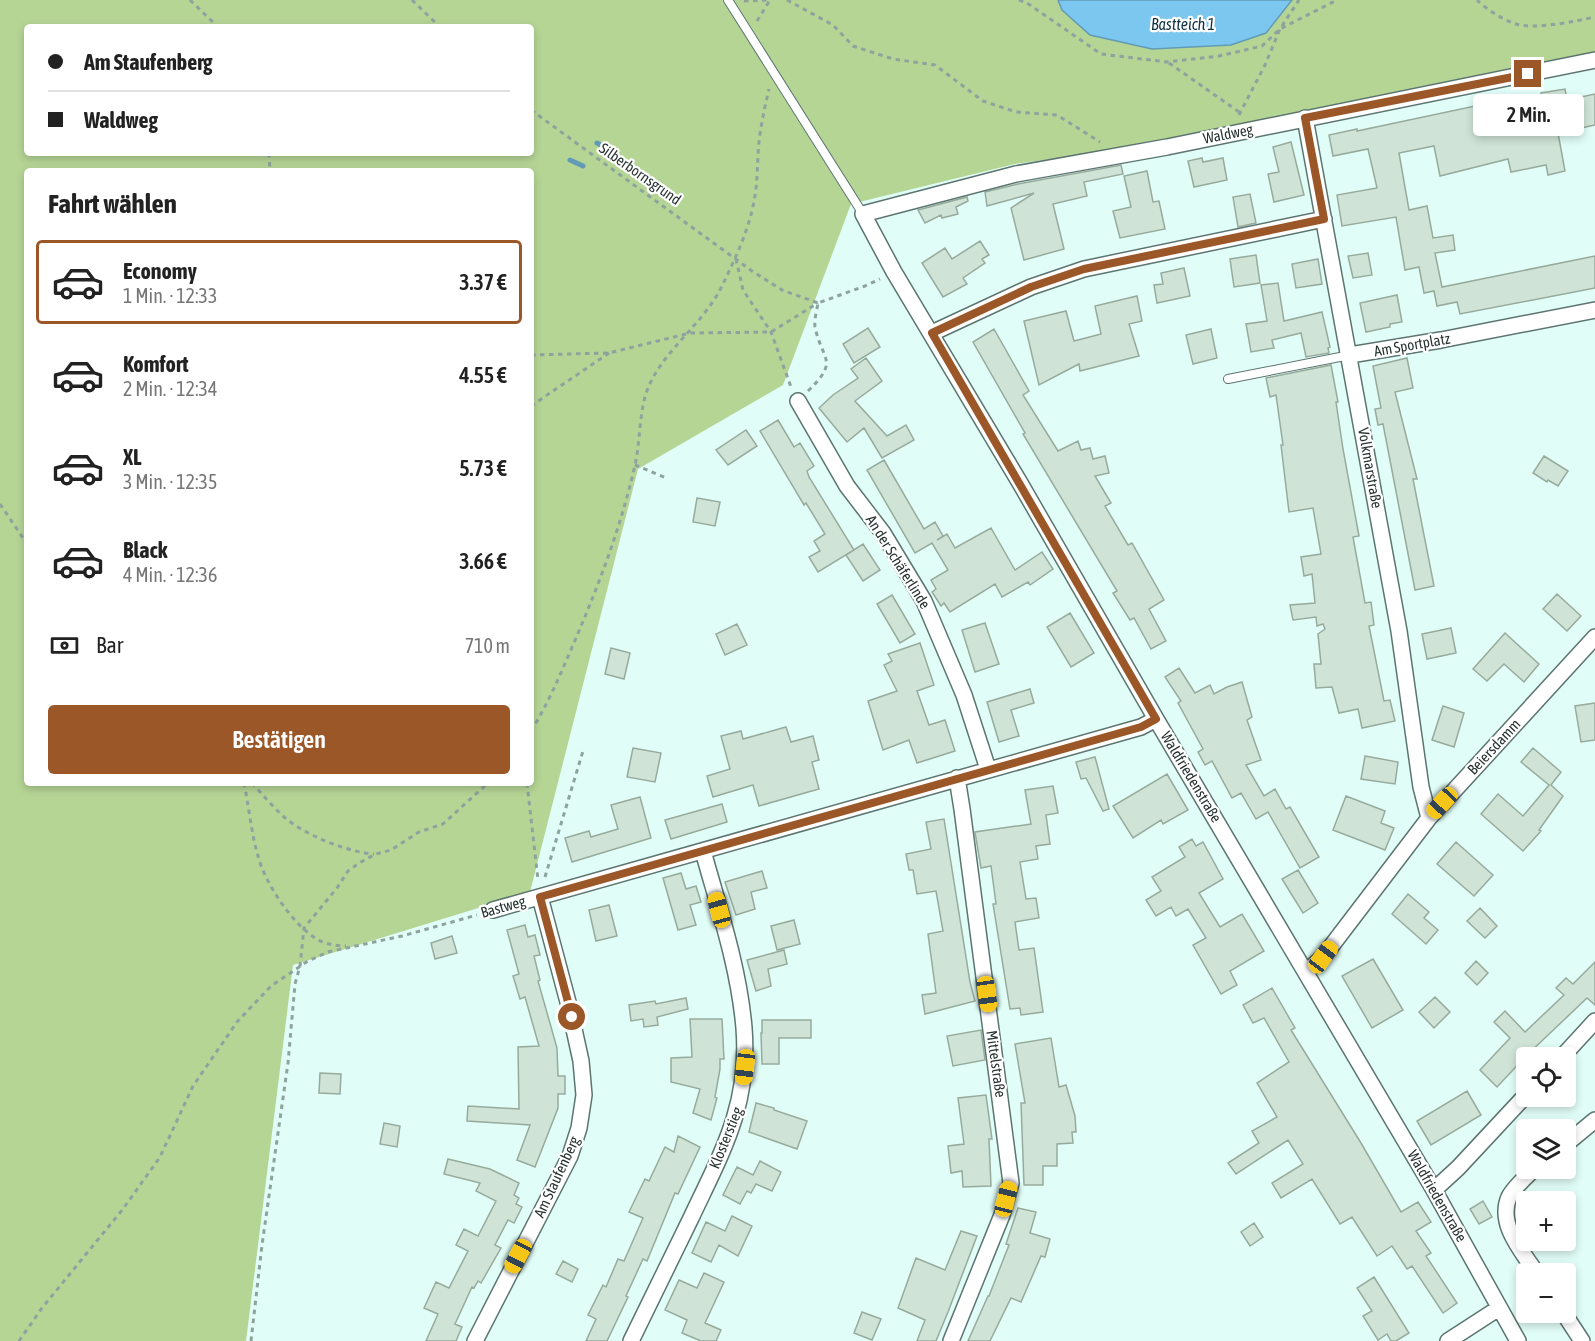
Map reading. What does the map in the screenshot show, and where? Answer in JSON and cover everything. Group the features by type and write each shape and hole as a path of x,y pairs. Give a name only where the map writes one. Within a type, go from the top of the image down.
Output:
{"street":[{"name":"Waldweg","path":"863,214 1016,174 1167,147 1595,60"},
{"name":"Volkmarstraße","path":"1305,118 1399,631 1421,787 1429,818"},
{"name":"Waldfriedenstraße","path":"863,214 894,272 932,333 1156,719 1434,1190 1518,1341"},
{"path":"932,333 1031,287 1084,269 1324,219"},
{"name":"Am Sportplatz","path":"1350,355 1595,310"},
{"name":"An der Schäferlinde","path":"798,401 847,486 883,533 924,601 964,695 988,769"},
{"name":"Beiersdamm","path":"1306,972 1323,957 1429,818 1595,637"},
{"name":"Bastweg","path":"493,910 1141,727 1156,719"},
{"name":"Mittelstraße","path":"951,1341 1002,1215 1011,1183 957,778"},
{"name":"Klosterstieg","path":"632,1341 729,1137 741,1101 745,1067 745,1031 741,1000 703,851"},
{"name":"Am Staufenberg","path":"475,1341 570,1156 581,1117 584,1095 581,1061 540,897"},
{"path":"1571,1047 1595,1021"},
{"path":"1434,1190 1458,1168 1516,1106"},
{"path":"1576,1136 1595,1120"},
{"path":"1525,1179 1510,1196 1506,1215 1510,1232 1530,1263"},
{"path":"1448,1341 1499,1308"},
{"path":"1570,1323 1582,1341"}],"lane":[{"path":"729,1 863,214"},
{"name":"Am Sportplatz","path":"1228,379 1350,355"}],"path":[{"path":"190,0 215,24"},
{"path":"412,0 437,24"},
{"path":"729,1 770,0"},
{"path":"750,34 770,0"},
{"path":"787,0 833,25 854,46 893,59 935,65 983,101 1016,112 1057,115 1118,154"},
{"path":"1018,0 1027,3 1101,54 1167,62 1219,56 1262,46 1280,29 1337,0"},
{"path":"1226,134 1240,114 1280,29 1299,0"},
{"path":"1477,0 1483,6 1517,24 1558,24 1595,17"},
{"path":"1167,62 1240,114 1266,126"},
{"path":"534,726 545,709 596,591 635,465 645,397 670,352 690,333 711,307 735,257 754,202 763,115 773,72"},
{"name":"Silberbornsgrund","path":"534,112 782,290 818,303"},
{"path":"735,257 743,290 771,332 798,401 823,377 827,363 815,325 818,303"},
{"path":"534,355 609,353 690,333 771,332 818,303 865,286 894,272"},
{"path":"534,404 609,353"},
{"path":"635,465 666,478"},
{"path":"0,504 24,540"},
{"path":"540,897 583,751"},
{"path":"245,786 258,858 271,887 288,910 315,938 336,946 353,946"},
{"path":"255,786 285,818 311,833 358,853 376,854"},
{"path":"251,1341 304,928 348,871 358,863 391,850 419,832 443,824 485,786"},
{"path":"527,786 540,897"},
{"name":"Bastweg","path":"19,1341 42,1308 123,1209 160,1157 193,1086 237,1022 271,986 300,966 328,952 402,936 493,910"}],"green space":[{"path":"0,0 1058,0 1062,10 1290,4 1292,0 1595,0 1595,57 1168,143 1015,164 851,204 783,385 638,469 530,892 293,965 246,1341 0,1341"}],"water":[{"name":"Bastteich 1","path":"1058,0 1292,0 1266,33 1231,45 1152,49 1090,35 1062,10"}],"building":[{"path":"1565,89 1567,100 1595,94 1595,125 1558,133 1565,171 1548,175 1546,165 1511,172 1508,159 1440,176 1434,146 1399,153 1409,210 1427,206 1433,238 1453,235 1455,250 1435,253 1442,287 1595,256 1595,288 1460,314 1457,302 1437,306 1434,291 1424,293 1419,267 1405,270 1396,217 1342,226 1337,195 1377,188 1368,149 1333,156 1329,135"},
{"path":"1291,142 1304,195 1274,202 1268,174 1279,172 1273,147"},
{"path":"1202,158 1203,162 1223,158 1227,180 1194,187 1188,161"},
{"path":"1121,165 1123,174 1084,182 1087,196 1053,204 1064,249 1024,260 1011,208 1034,193 987,206 985,192"},
{"path":"1147,171 1153,202 1159,201 1165,229 1120,238 1113,211 1131,207 1124,176"},
{"path":"1250,194 1256,223 1238,227 1233,197"},
{"path":"967,197 968,201 956,207 958,214 942,218 941,215 925,223 918,210"},
{"path":"980,241 989,255 982,259 985,263 963,278 967,284 943,297 922,263 945,248 952,259"},
{"path":"1368,253 1372,275 1353,278 1348,256"},
{"path":"1256,255 1260,283 1234,287 1230,259"},
{"path":"1318,259 1322,284 1296,288 1292,264"},
{"path":"1184,268 1190,296 1157,303 1154,285 1163,284 1161,273"},
{"path":"1278,283 1284,321 1322,312 1330,347 1328,348 1329,353 1306,357 1301,333 1272,340 1274,348 1251,352 1246,324 1267,321 1261,285"},
{"path":"1397,295 1402,322 1366,332 1360,303"},
{"path":"1137,296 1142,321 1129,324 1139,356 1080,371 1079,364 1039,385 1024,321 1066,311 1074,341 1101,334 1095,306"},
{"path":"868,328 880,347 854,363 843,344"},
{"path":"994,329 1029,391 1023,395 1058,451 1078,441 1081,450 1090,448 1093,459 1105,456 1109,473 1095,476 1111,503 1105,506 1128,545 1132,543 1164,600 1149,609 1166,641 1151,649 1134,618 1130,620 1113,593 1117,591 1023,434 1025,433 973,342"},
{"path":"1211,329 1217,358 1193,364 1186,335"},
{"path":"866,358 882,381 855,401 887,436 906,425 914,440 882,458 864,428 847,442 819,408 858,378 851,369"},
{"path":"1407,358 1413,388 1395,392 1417,479 1413,479 1434,586 1415,590 1383,424 1378,425 1375,409 1381,408 1373,366"},
{"path":"1331,365 1359,536 1353,537 1365,603 1371,602 1374,625 1369,626 1384,701 1390,700 1395,721 1362,728 1358,709 1339,713 1332,687 1316,688 1314,664 1321,664 1318,634 1325,629 1323,624 1317,626 1316,617 1293,620 1290,605 1315,603 1312,574 1304,576 1301,557 1321,554 1313,508 1289,512 1276,395 1270,397 1266,378"},
{"path":"778,420 794,447 800,443 814,466 807,471 809,477 854,550 818,572 809,557 820,551 814,541 825,534 806,503 804,505 760,431"},
{"path":"746,430 757,446 728,465 716,450"},
{"path":"1544,456 1568,471 1558,486 1533,473"},
{"path":"884,460 924,529 935,522 943,536 937,540 947,534 955,548 991,528 1015,570 1042,552 1053,569 1030,585 1028,582 1002,597 995,584 950,612 944,603 941,606 932,592 936,589 931,580 948,570 932,543 915,553 867,470"},
{"path":"697,498 720,502 715,526 693,522"},
{"path":"863,544 880,570 863,581 846,555"},
{"path":"1557,594 1581,616 1567,631 1543,609"},
{"path":"892,595 915,634 900,643 877,604"},
{"path":"1070,613 1094,653 1071,667 1047,627"},
{"path":"985,623 999,664 975,672 962,630"},
{"path":"737,624 747,645 725,655 716,634"},
{"path":"1451,628 1456,653 1427,659 1422,634"},
{"path":"1505,633 1539,664 1524,682 1504,664 1487,681 1473,669"},
{"path":"920,643 934,685 917,691 929,725 945,720 955,751 917,763 909,740 883,750 868,701 897,691 884,665 892,661 888,654"},
{"path":"611,648 630,653 624,679 605,674"},
{"path":"1179,668 1195,693 1210,685 1214,694 1242,682 1252,717 1247,720 1261,760 1246,765 1264,796 1275,789 1286,809 1290,807 1319,857 1300,868 1268,812 1256,819 1241,793 1232,798 1212,761 1205,765 1198,752 1203,749 1178,703 1181,701 1165,677"},
{"path":"1030,689 1034,703 1011,710 1019,736 999,742 987,702"},
{"path":"1595,703 1595,740 1581,742 1575,706"},
{"path":"1443,706 1464,713 1454,747 1432,740"},
{"path":"786,727 791,742 813,736 819,760 812,762 819,789 759,806 753,785 713,797 707,776 730,769 721,736 741,731 743,739"},
{"path":"633,748 661,753 655,782 627,777"},
{"path":"1533,748 1561,772 1551,785 1563,796 1539,830 1541,831 1523,851 1481,814 1498,794 1523,816 1549,785 1521,762"},
{"path":"1365,756 1398,762 1395,784 1361,779"},
{"path":"1095,757 1109,809 1103,811 1086,778 1081,779 1076,762"},
{"path":"1167,774 1188,810 1163,824 1161,820 1133,838 1113,806"},
{"path":"1053,786 1058,813 1046,815 1050,844 1036,846 1038,859 1020,862 1026,899 1036,898 1039,918 1015,922 1019,950 1034,948 1043,1012 1021,1015 1020,1008 1010,1009 993,904 996,904 991,866 981,868 975,832 1031,824 1025,790"},
{"path":"1346,796 1385,811 1381,823 1394,828 1385,850 1333,830"},
{"path":"640,797 651,838 572,862 565,838 589,831 591,837 618,829 611,805"},
{"path":"722,804 727,822 671,839 665,820"},
{"path":"944,819 975,1001 925,1014 922,995 936,993 928,934 943,931 936,891 917,894 913,870 909,870 906,854 931,849 926,822"},
{"path":"1192,839 1196,846 1203,842 1223,879 1199,893 1220,927 1242,914 1264,951 1230,971 1237,985 1221,994 1193,945 1206,938 1188,909 1176,916 1171,907 1156,916 1146,900 1161,891 1152,877 1185,857 1179,847"},
{"path":"1456,842 1493,875 1474,896 1437,864"},
{"path":"1298,870 1318,903 1303,913 1282,879"},
{"path":"762,871 767,888 751,892 755,909 736,915 725,882"},
{"path":"681,873 686,889 696,886 701,902 690,905 696,925 678,930 663,878"},
{"path":"1408,894 1429,912 1424,918 1438,930 1426,944 1392,914"},
{"path":"609,905 617,936 596,941 589,910"},
{"path":"1480,908 1497,926 1485,938 1467,921"},
{"path":"794,920 800,944 777,950 771,926"},
{"path":"525,925 528,937 535,935 540,955 534,956 540,980 538,981 557,1048 558,1076 565,1076 565,1094 558,1094 558,1108 535,1167 517,1160 530,1125 467,1121 468,1106 519,1109 518,1047 539,1046 525,997 520,999 513,976 519,974 507,930"},
{"path":"452,936 457,953 435,959 431,943"},
{"path":"784,950 787,964 768,969 771,986 756,991 747,960"},
{"path":"1373,959 1403,1010 1372,1028 1342,976"},
{"path":"1476,961 1488,973 1477,985 1465,973"},
{"path":"1595,962 1595,1005 1587,998 1535,1047 1516,1047 1516,1067 1497,1087 1480,1070 1510,1038 1494,1022 1505,1011 1525,1032 1564,995 1556,988 1566,978 1573,984"},
{"path":"1272,988 1295,1028 1291,1030 1401,1212 1418,1202 1431,1222 1416,1231 1431,1253 1426,1256 1457,1303 1443,1313 1412,1266 1407,1269 1392,1246 1377,1256 1352,1217 1340,1224 1312,1179 1281,1198 1272,1183 1303,1164 1288,1140 1236,1174 1228,1163 1259,1143 1252,1131 1277,1117 1257,1083 1289,1062 1264,1018 1253,1023 1243,1005"},
{"path":"1435,997 1450,1012 1434,1028 1419,1012"},
{"path":"686,998 688,1009 657,1017 658,1025 644,1027 643,1019 631,1021 629,1005 655,1001 656,1004"},
{"path":"690,1019 722,1019 724,1059 720,1059 715,1097 717,1098 711,1120 693,1113 700,1089 671,1082 671,1058 692,1057"},
{"path":"762,1020 811,1020 811,1038 779,1038 779,1064 762,1064"},
{"path":"981,1030 985,1060 953,1066 947,1036"},
{"path":"1051,1038 1059,1087 1066,1085 1075,1116 1076,1132 1072,1132 1073,1143 1057,1144 1057,1166 1043,1166 1043,1185 1024,1185 1021,1103 1025,1103 1015,1044"},
{"path":"320,1073 341,1074 340,1094 319,1093"},
{"path":"1467,1091 1481,1115 1431,1145 1417,1121"},
{"path":"986,1095 992,1139 989,1139 991,1186 963,1187 962,1171 951,1173 948,1146 964,1144 958,1098"},
{"path":"756,1103 807,1121 797,1149 749,1132"},
{"path":"384,1123 400,1126 397,1147 380,1144"},
{"path":"678,1136 700,1147 678,1194 675,1193 647,1261 643,1259 607,1341 586,1341 596,1319 588,1315 603,1285 606,1287 618,1259 624,1261 643,1218 629,1212 645,1179 649,1181 665,1147 674,1152"},
{"path":"448,1159 490,1169 519,1183 514,1195 519,1198 516,1204 522,1207 514,1223 508,1220 495,1245 501,1248 481,1283 478,1281 474,1288 472,1287 455,1324 462,1327 456,1341 426,1341 438,1314 424,1308 436,1282 449,1288 468,1251 456,1245 464,1229 478,1236 496,1201 476,1191 480,1183 444,1174"},
{"path":"760,1161 781,1172 772,1191 756,1184 751,1193 747,1191 740,1204 723,1195 737,1167 753,1175"},
{"path":"1483,1201 1492,1217 1479,1224 1470,1209"},
{"path":"1018,1208 1036,1212 1030,1233 1050,1239 1045,1257 1041,1256 1021,1302 1011,1298 990,1341 968,1341 1009,1245 1006,1244"},
{"path":"732,1216 752,1226 738,1256 719,1245 711,1262 692,1253 706,1222 725,1231"},
{"path":"1254,1223 1263,1237 1250,1246 1241,1232"},
{"path":"961,1231 977,1236 948,1312 936,1341 917,1341 925,1320 898,1308 916,1258 945,1270"},
{"path":"563,1261 578,1269 572,1282 556,1274"},
{"path":"704,1273 724,1282 705,1323 721,1330 716,1341 701,1341 682,1333 687,1320 665,1310 679,1280 697,1288"},
{"path":"1374,1277 1409,1333 1396,1341 1391,1341 1387,1334 1378,1340 1363,1316 1372,1311 1357,1288"},
{"path":"862,1312 881,1319 872,1340 854,1333"}],"waterway":[{"path":"597,143 611,150"},
{"path":"570,160 583,166"}],"route":[{"path":"572,1017 540,897 1141,727 1156,719 932,333 1031,287 1084,269 1324,219 1305,118 1528,74"}]}
